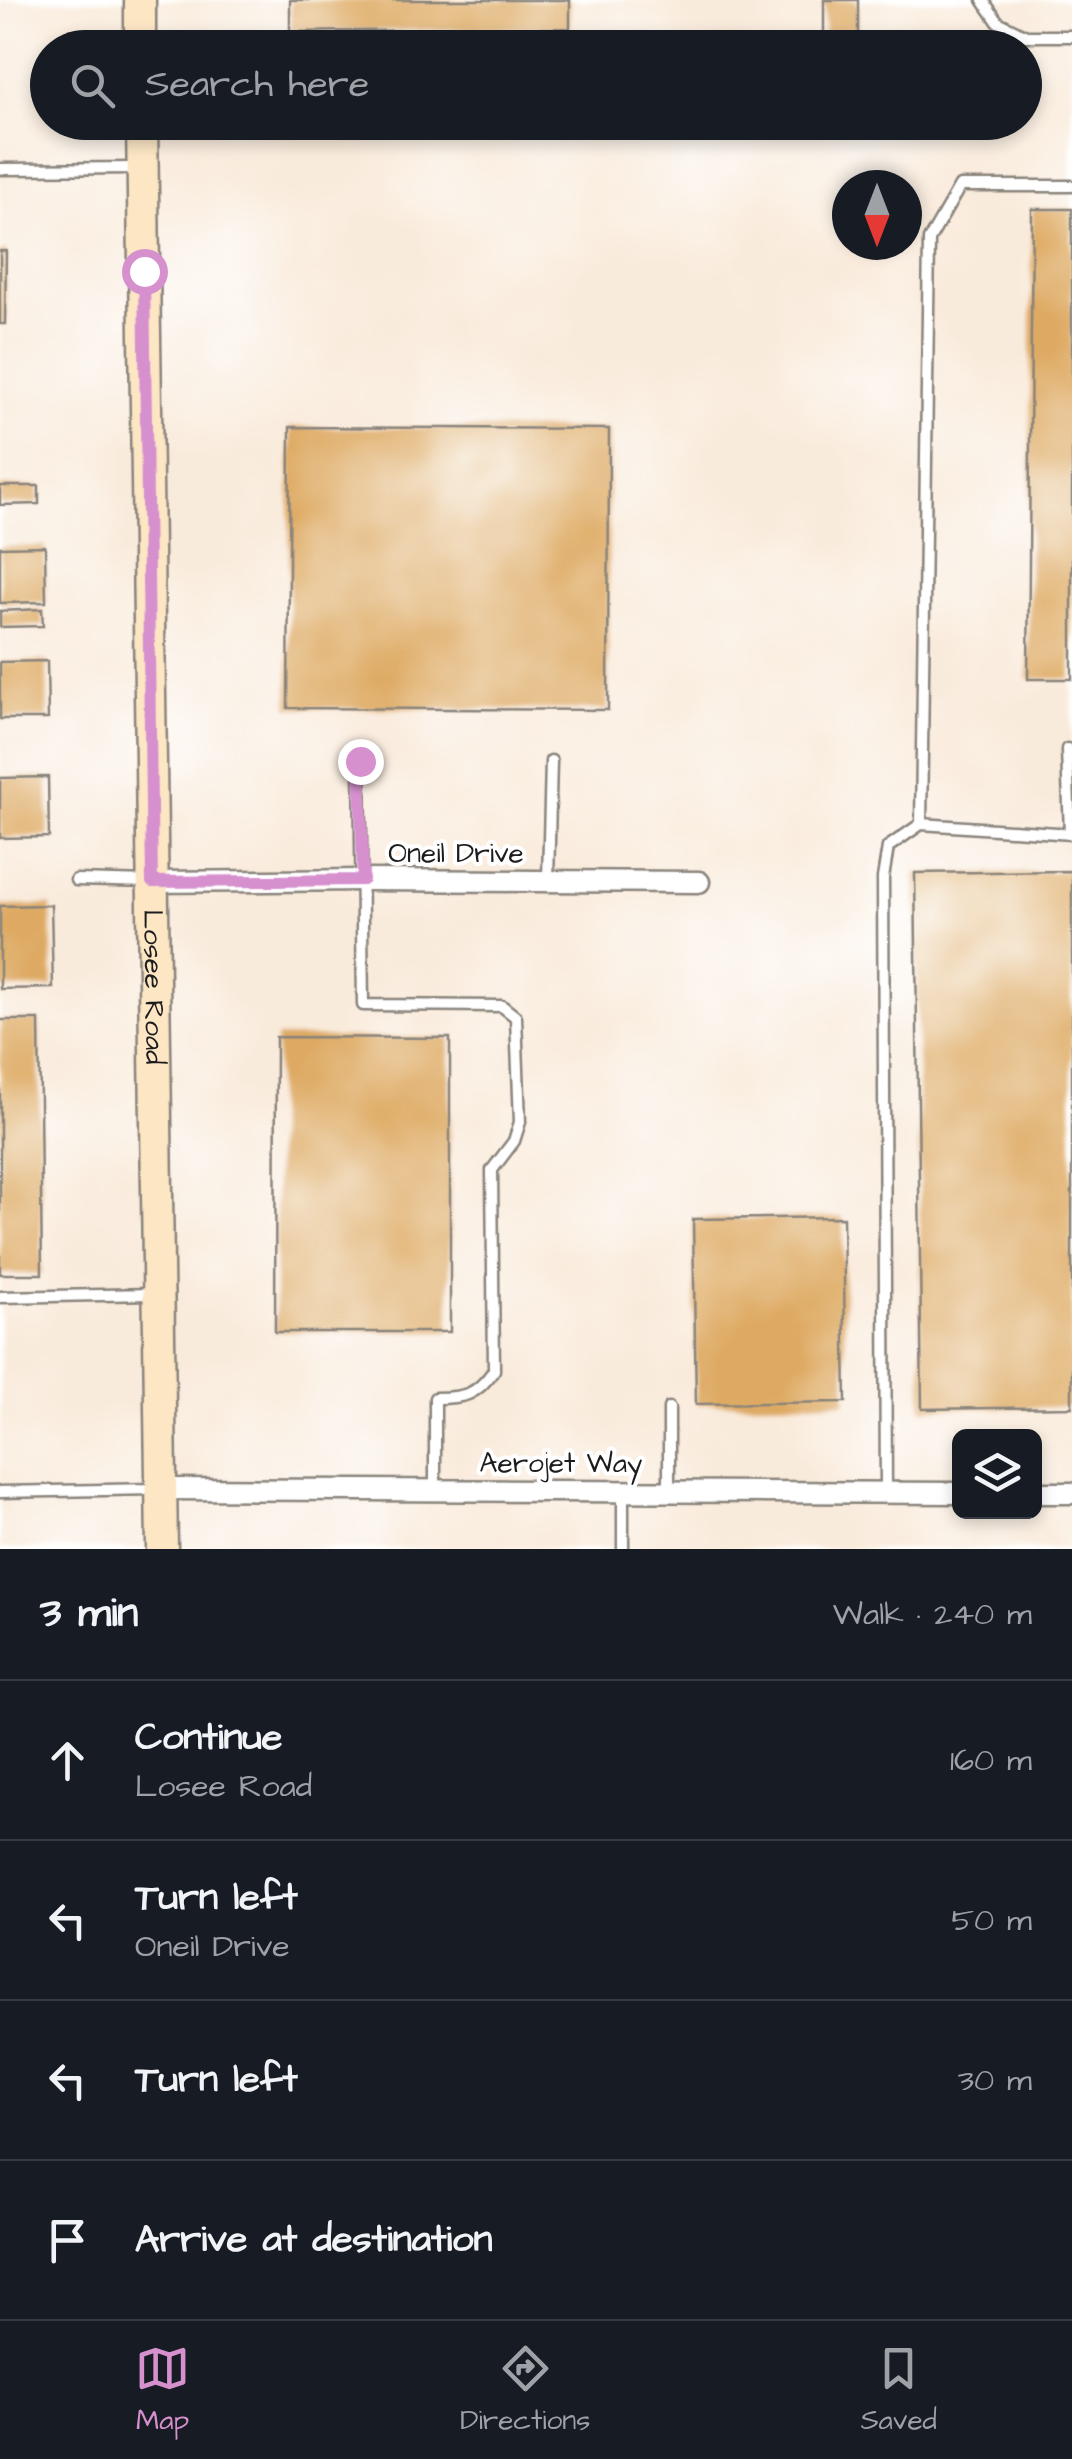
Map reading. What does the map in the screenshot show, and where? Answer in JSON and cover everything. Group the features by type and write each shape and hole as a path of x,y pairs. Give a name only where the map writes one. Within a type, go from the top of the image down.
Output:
{"main road":[{"path":"140,0 140,30"},
{"name":"Losee Road","path":"142,140 162,1549"}],"street":[{"name":"Oneil Drive","path":"152,882 699,882"},
{"name":"Aerojet Way","path":"162,1488 952,1492"},
{"path":"1042,1493 1072,1493"}],"lane":[{"path":"983,0 998,22 1014,30"},
{"path":"1042,36 1072,36"},
{"path":"0,169 142,168"},
{"path":"921,824 929,240 960,186 1072,186"},
{"path":"886,1492 883,878 888,847 921,824 1071,834 1067,749"},
{"path":"360,761 363,1005 502,1006 516,1017 520,1122 514,1140 492,1170 494,1370 483,1386 461,1398 435,1398 435,1490"},
{"path":"548,881 551,761"},
{"path":"76,880 152,882"},
{"path":"0,1297 159,1294"},
{"path":"668,1408 668,1491"},
{"path":"0,1492 162,1488"},
{"path":"622,1549 623,1491"}],"building":[{"path":"290,0 570,0 570,28 290,30"},
{"path":"824,0 858,0 858,30 824,30"},
{"path":"1032,209 1072,209 1072,679 1028,679"},
{"path":"0,251 6,251 5,324 0,324"},
{"path":"290,427 609,429 608,710 288,708"},
{"path":"0,486 39,486 39,504 0,505"},
{"path":"45,546 46,602 0,603 0,547"},
{"path":"42,609 43,626 0,627 0,611"},
{"path":"47,661 48,719 0,719 0,662"},
{"path":"48,777 49,837 0,838 0,778"},
{"path":"1072,871 1072,1407 922,1409 915,873"},
{"path":"51,905 53,988 0,989 0,906"},
{"path":"0,1020 39,1020 42,1274 0,1274"},
{"path":"276,1037 450,1038 450,1332 275,1332"},
{"path":"843,1217 846,1402 696,1404 693,1219"}],"route":[{"path":"144,271 152,882 363,880 360,761"}]}
